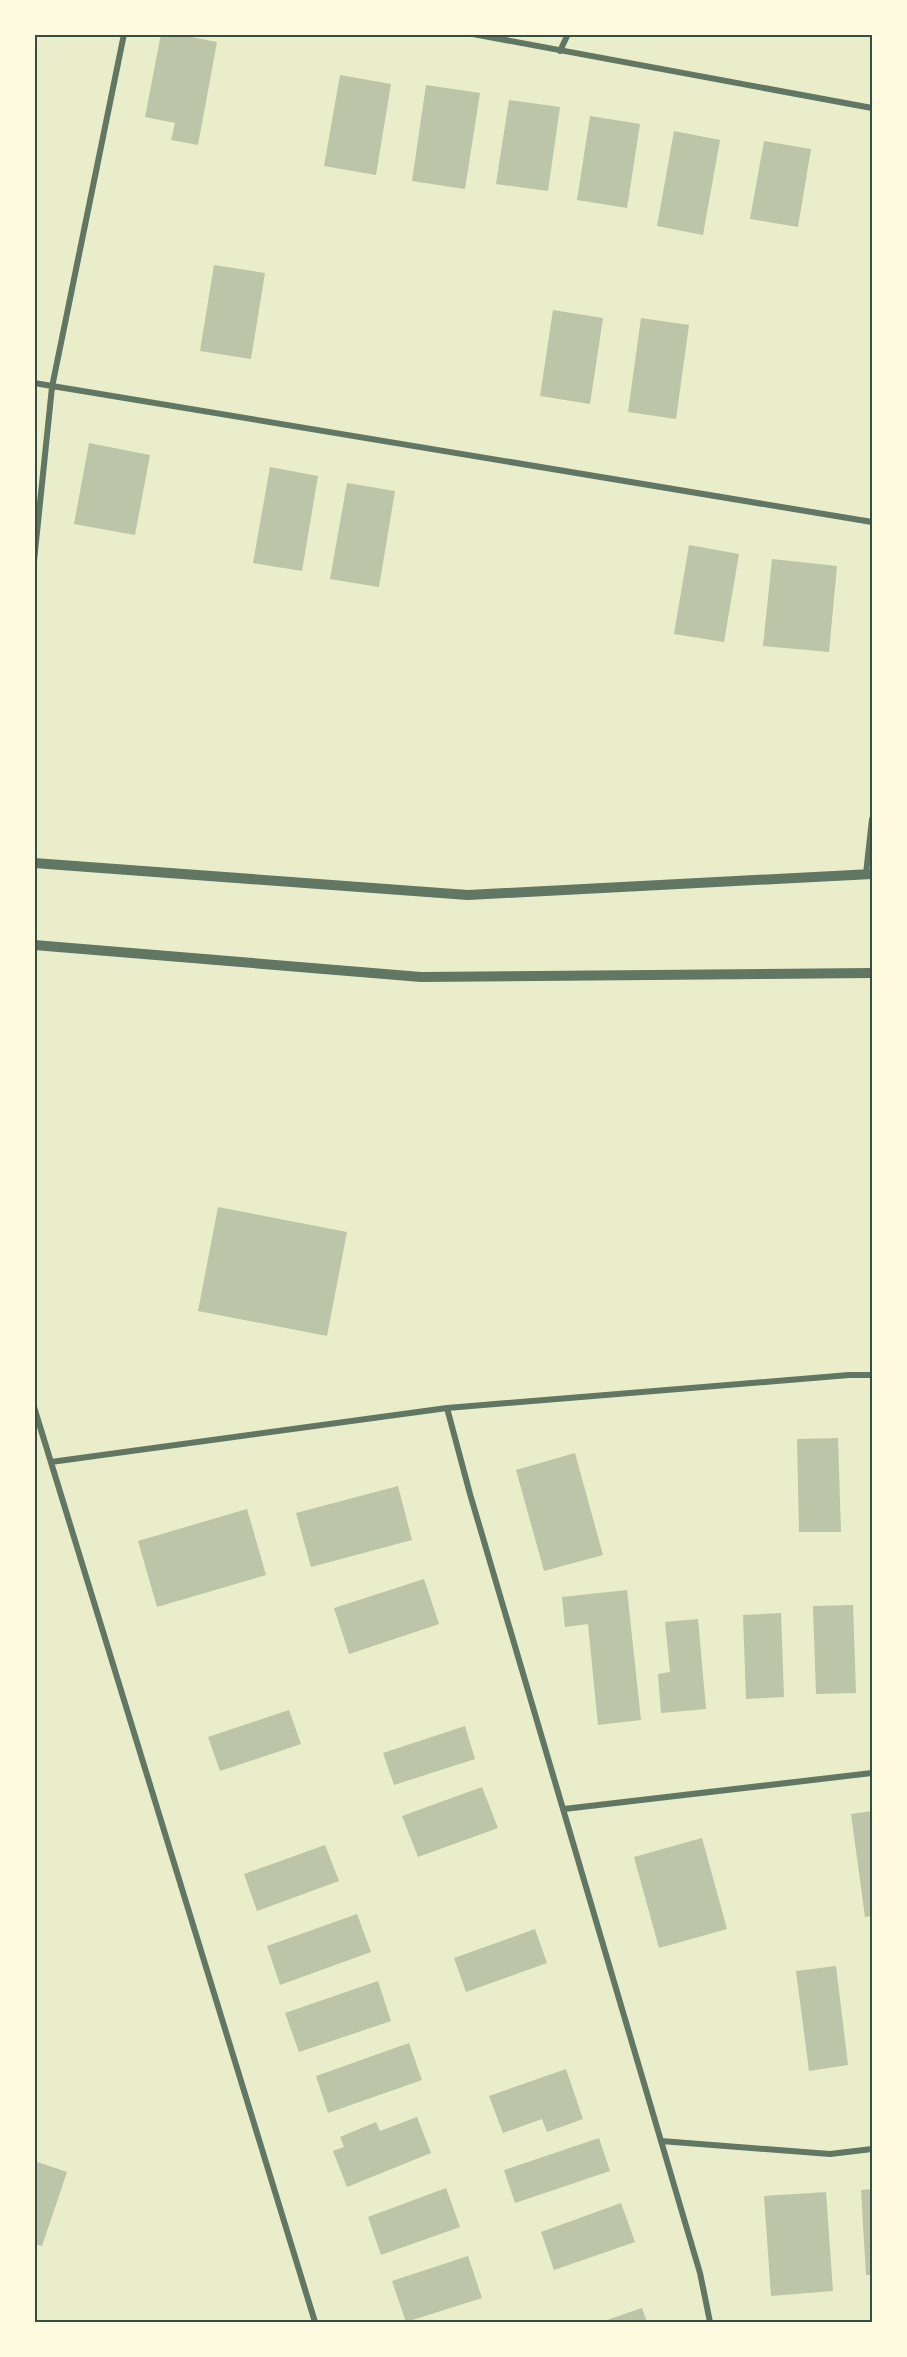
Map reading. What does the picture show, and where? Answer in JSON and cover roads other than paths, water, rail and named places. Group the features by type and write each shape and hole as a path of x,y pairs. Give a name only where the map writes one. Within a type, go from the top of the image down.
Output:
{"street":[{"path":"34,561 52,387 124,34"},
{"path":"473,34 873,108"},
{"path":"561,51 568,34"},
{"path":"34,383 873,522"},
{"path":"34,863 468,895 869,874 873,819"},
{"path":"34,945 421,978 873,972"},
{"path":"51,1462 447,1408 873,1375"},
{"path":"34,1407 315,2322"},
{"path":"447,1408 470,1494 700,2273 710,2322"},
{"path":"564,1809 873,1773"},
{"path":"661,2141 830,2154 873,2149"}]}
